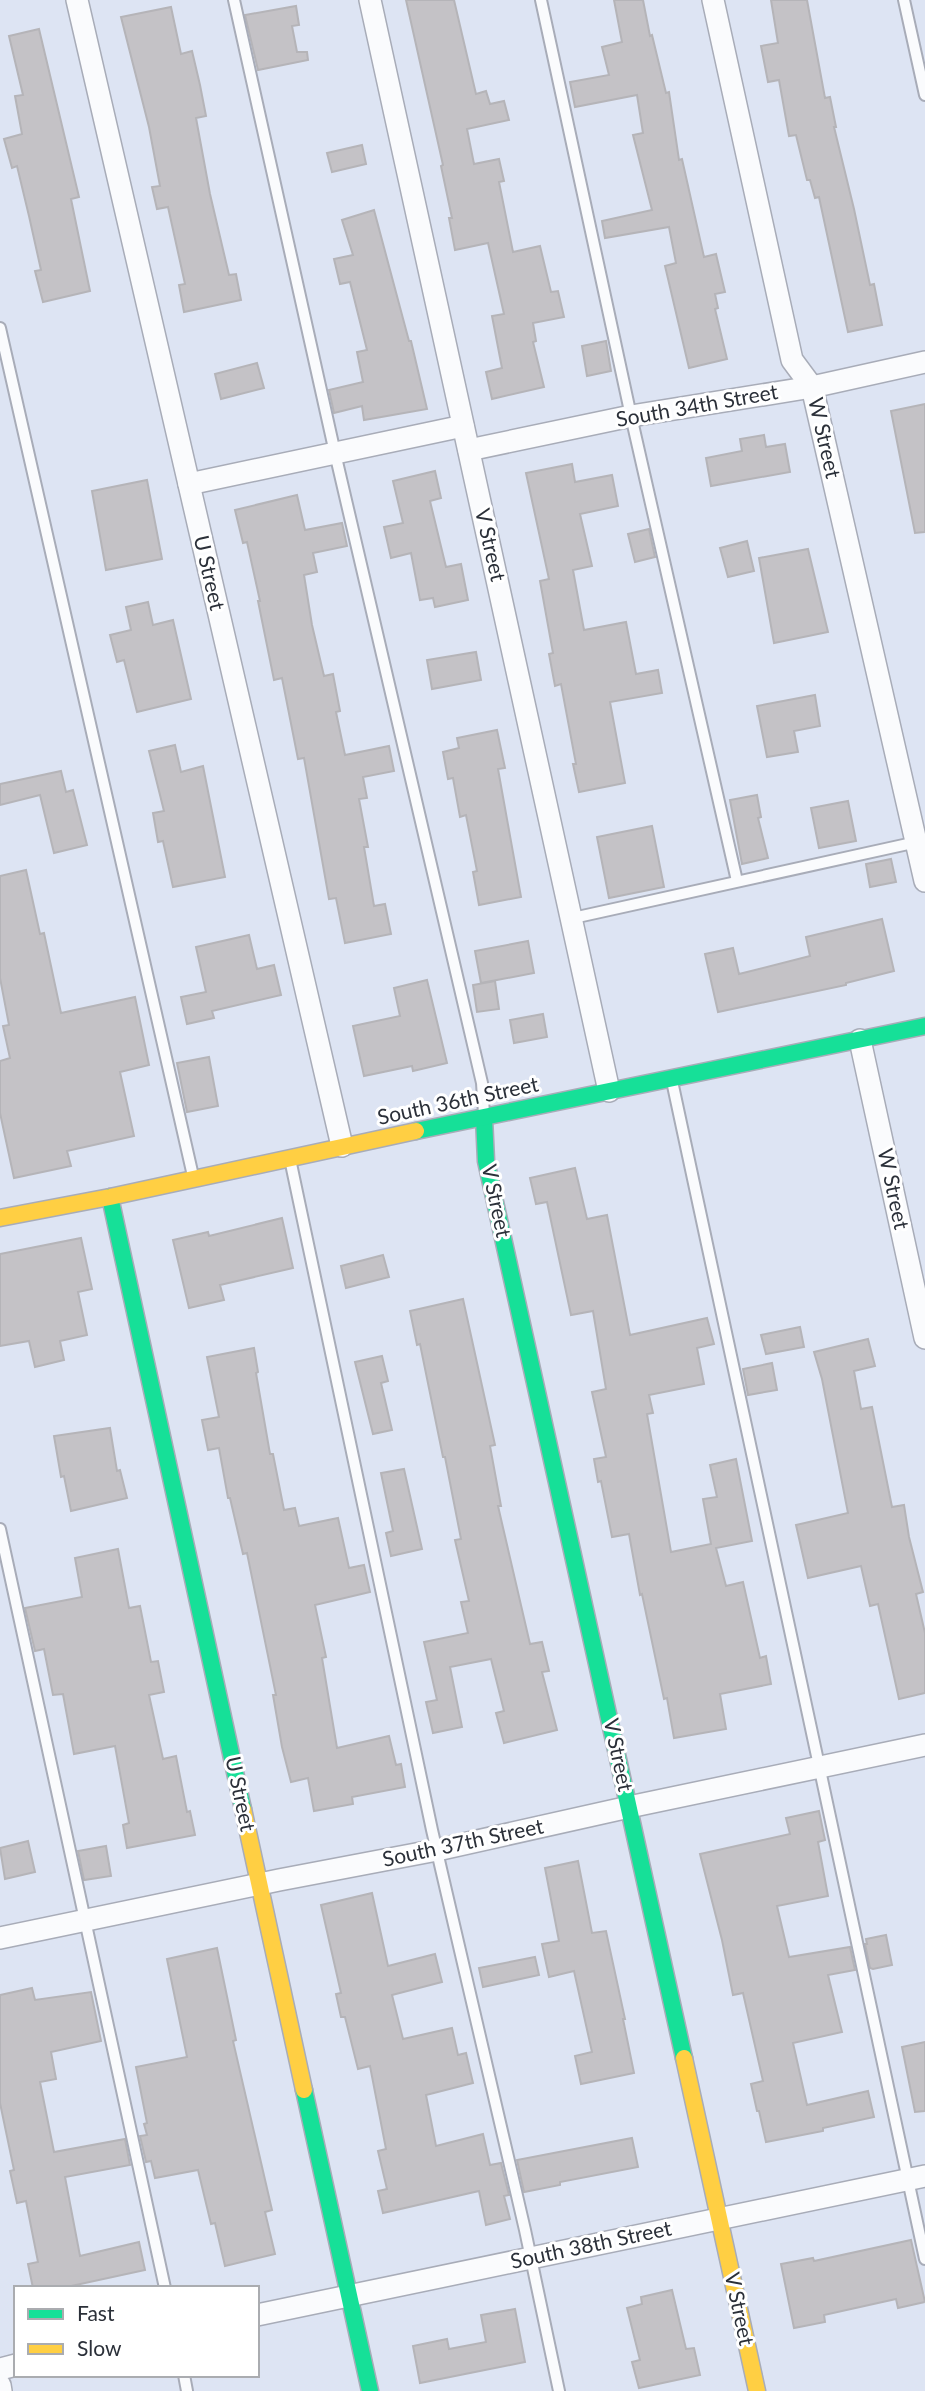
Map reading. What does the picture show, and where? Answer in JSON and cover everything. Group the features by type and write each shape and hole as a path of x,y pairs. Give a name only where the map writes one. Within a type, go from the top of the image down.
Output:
{"street":[{"name":"U Street","path":"77,0 342,1146"},
{"name":"V Street","path":"370,0 609,1091"},
{"name":"W Street","path":"713,0 792,360 812,387 925,881"},
{"name":"South 34th Street","path":"469,450 631,416 812,387 925,362"},
{"path":"189,484 463,426"},
{"name":"South 36th Street","path":"0,1218 925,1026"},
{"name":"W Street","path":"860,1040 925,1338"},
{"name":"V Street","path":"484,1118 486,1161 757,2391"},
{"name":"U Street","path":"110,1197 370,2391"},
{"name":"South 37th Street","path":"0,1938 437,1850 925,1745"},
{"name":"South 38th Street","path":"259,2315 916,2178"},
{"path":"0,2385 1,2391"}],"lane":[{"path":"234,0 335,453 482,1083 484,1118"},
{"path":"541,0 631,416 737,881"},
{"path":"904,0 925,95"},
{"path":"0,328 193,1179"},
{"path":"573,918 916,842"},
{"path":"672,1078 818,1768 916,2178 925,2259"},
{"path":"289,1158 437,1850 559,2391"},
{"path":"0,1529 165,2286"}],"building":[{"path":"406,0 454,0 476,94 486,91 490,104 504,101 509,120 467,129 474,164 499,159 504,181 499,182 513,252 540,246 551,292 558,291 564,317 533,323 536,341 533,342 544,387 492,399 486,372 502,368 492,316 504,314 488,243 455,250 449,218 452,218 441,166 443,165"},
{"path":"614,0 643,0 666,93 669,92 679,160 682,159 704,257 716,254 725,292 715,294 718,308 715,309 727,359 689,368 665,266 676,263 669,227 605,238 602,221 652,210 633,135 643,133 637,95 575,107 570,82 609,75 602,47 622,42"},
{"path":"771,0 807,0 825,98 830,97 834,127 870,285 874,284 882,325 848,332 819,197 815,198 810,180 807,180 796,135 789,136 779,80 768,82 761,46 778,43"},
{"path":"296,6 299,25 292,26 297,52 307,52 308,60 258,70 245,15"},
{"path":"171,7 181,54 192,51 206,116 196,118 210,194 229,275 236,274 241,300 184,312 179,285 185,284 168,207 157,209 152,187 160,186 149,127 121,17"},
{"path":"39,29 79,197 71,199 90,291 43,302 35,271 41,270 29,216 17,166 12,168 4,139 22,134 15,96 23,95 9,36"},
{"path":"362,145 366,164 332,172 327,153"},
{"path":"374,210 427,409 364,420 362,406 334,413 329,390 363,382 357,352 367,350 350,282 340,284 334,259 353,255 342,220"},
{"path":"606,341 611,371 587,376 582,346"},
{"path":"257,363 264,388 221,399 215,374"},
{"path":"925,404 925,532 915,533 891,411"},
{"path":"764,435 766,447 785,444 790,472 711,486 706,458 742,451 740,439"},
{"path":"572,464 575,482 612,475 618,506 580,514 592,566 573,570 584,630 626,622 636,674 658,670 662,693 610,702 625,783 579,792 561,684 555,686 549,654 553,653 540,581 549,579 526,473"},
{"path":"435,471 441,498 430,501 446,567 461,564 468,600 435,607 433,598 420,600 411,553 391,558 384,527 403,523 393,481"},
{"path":"147,480 162,559 106,570 92,491"},
{"path":"297,495 305,530 342,523 347,546 313,553 317,572 304,575 324,676 333,674 340,711 336,712 345,755 389,746 394,771 363,777 367,798 359,799 368,847 364,847 374,906 385,904 391,934 345,943 336,898 329,899 304,758 298,759 282,678 274,680 247,542 243,543 235,510"},
{"path":"649,529 655,557 635,562 628,534"},
{"path":"747,541 754,571 728,577 720,548"},
{"path":"808,549 828,632 774,643 759,558"},
{"path":"148,602 153,625 173,620 191,699 137,712 124,660 117,662 110,635 131,630 126,607"},
{"path":"476,652 481,680 432,689 427,660"},
{"path":"815,695 820,726 794,731 798,752 767,757 757,706"},
{"path":"497,730 505,768 498,769 521,897 479,905 473,872 477,871 466,815 460,817 453,778 448,779 443,752 459,748 457,738"},
{"path":"175,745 181,772 203,766 225,877 173,887 163,841 158,842 153,813 164,811 149,751"},
{"path":"61,771 66,792 73,790 87,845 54,853 40,795 0,805 0,784"},
{"path":"757,795 761,817 758,818 768,858 742,864 730,800"},
{"path":"848,801 856,841 819,848 811,808"},
{"path":"652,826 664,887 609,898 597,837"},
{"path":"891,859 896,882 870,887 866,864"},
{"path":"26,870 40,934 44,933 61,1013 135,997 149,1065 120,1072 134,1136 67,1151 71,1166 14,1178 0,1113 0,1061 10,1058 3,1026 9,1025 0,978 0,876"},
{"path":"882,919 894,971 846,985 718,1012 705,954 733,948 739,974 810,956 806,937"},
{"path":"249,935 257,969 274,965 281,995 212,1011 214,1018 187,1024 181,997 206,992 196,947"},
{"path":"528,941 534,973 481,983 475,951"},
{"path":"427,980 447,1063 413,1071 412,1066 364,1076 353,1026 400,1016 394,988"},
{"path":"495,981 499,1009 477,1012 473,985"},
{"path":"543,1014 547,1037 514,1043 510,1020"},
{"path":"209,1057 218,1106 187,1112 177,1063"},
{"path":"575,1168 587,1219 607,1215 630,1335 707,1318 714,1344 697,1348 704,1384 649,1395 653,1413 647,1414 671,1552 711,1544 703,1499 717,1497 710,1465 736,1459 752,1541 716,1548 726,1586 743,1582 760,1658 766,1656 771,1684 720,1694 726,1729 674,1738 667,1698 664,1699 642,1594 640,1595 629,1534 612,1537 594,1459 606,1457 592,1392 606,1389 593,1311 571,1315 547,1202 536,1204 530,1178"},
{"path":"282,1218 293,1268 220,1285 224,1300 189,1308 173,1240 208,1232 209,1236"},
{"path":"81,1238 92,1289 78,1292 87,1335 60,1341 64,1360 35,1367 29,1341 0,1346 0,1254"},
{"path":"383,1255 389,1277 346,1288 341,1266"},
{"path":"463,1299 495,1445 490,1446 501,1506 498,1506 530,1644 542,1642 549,1671 542,1672 557,1730 504,1743 496,1713 504,1711 491,1659 450,1667 462,1727 433,1733 426,1702 437,1700 424,1642 468,1633 461,1602 469,1601 455,1540 461,1539 445,1457 410,1311"},
{"path":"800,1327 804,1347 766,1354 761,1335"},
{"path":"868,1339 875,1366 854,1371 861,1409 872,1407 892,1507 904,1505 923,1592 916,1594 925,1633 925,1693 899,1699 878,1604 870,1606 861,1566 808,1578 796,1525 848,1513 822,1379 814,1352"},
{"path":"254,1348 270,1454 273,1454 284,1510 295,1508 299,1526 338,1518 349,1568 364,1565 370,1592 315,1605 326,1657 322,1658 337,1748 389,1736 396,1765 401,1764 405,1787 352,1797 353,1804 314,1811 308,1778 291,1782 282,1747 273,1695 276,1695 247,1553 243,1554 228,1498 219,1448 208,1450 202,1420 219,1417 207,1357"},
{"path":"382,1356 388,1381 381,1383 392,1430 373,1434 355,1362"},
{"path":"772,1363 777,1390 748,1395 743,1369"},
{"path":"110,1428 117,1471 120,1470 127,1498 71,1511 64,1476 61,1477 54,1436"},
{"path":"404,1469 422,1549 391,1556 386,1533 393,1531 381,1473"},
{"path":"118,1549 129,1608 140,1606 151,1662 158,1661 164,1692 149,1695 163,1759 176,1756 187,1812 190,1811 195,1835 127,1848 123,1825 129,1823 115,1746 74,1754 63,1694 53,1695 44,1649 35,1651 25,1608 82,1597 75,1558"},
{"path":"819,1811 825,1840 818,1842 828,1896 777,1906 789,1957 850,1947 855,1970 828,1975 842,2032 793,2043 807,2105 868,2091 874,2117 823,2128 823,2131 766,2142 751,2084 763,2081 743,1993 733,1995 700,1854 790,1834 786,1818"},
{"path":"28,1841 35,1872 5,1879 0,1848"},
{"path":"106,1846 111,1876 84,1880 78,1851"},
{"path":"578,1861 592,1933 606,1931 634,2073 581,2084 575,2056 592,2052 574,1971 549,1977 542,1944 559,1941 545,1868"},
{"path":"372,1893 388,1966 435,1954 442,1982 392,1995 403,2039 452,2028 458,2055 466,2053 473,2083 426,2095 436,2146 483,2134 490,2165 501,2163 509,2195 504,2196 510,2219 486,2225 479,2191 383,2213 378,2191 387,2189 378,2151 386,2149 370,2066 358,2069 345,2017 341,2017 336,1994 341,1993 321,1905"},
{"path":"886,1935 892,1965 870,1968 866,1939"},
{"path":"217,1948 236,2040 233,2041 272,2210 265,2212 275,2254 225,2266 215,2223 211,2224 198,2170 155,2178 151,2161 146,2162 140,2136 147,2135 144,2124 147,2123 136,2067 187,2057 167,1959"},
{"path":"535,1957 539,1975 483,1987 479,1968"},
{"path":"32,1988 35,2000 91,1992 101,2041 51,2052 56,2079 40,2082 54,2152 125,2139 130,2165 65,2177 80,2256 139,2242 145,2270 71,2286 33,2286 28,2264 38,2262 26,2201 17,2203 10,2171 14,2170 0,2103 0,1995"},
{"path":"925,2042 925,2111 915,2112 902,2047"},
{"path":"632,2138 638,2167 524,2192 517,2160"},
{"path":"911,2240 925,2302 898,2308 896,2299 824,2315 825,2322 794,2328 781,2264 813,2258 814,2261"},
{"path":"672,2290 686,2349 694,2348 700,2375 639,2388 632,2362 640,2360 627,2308 642,2304 641,2297"},
{"path":"515,2309 525,2362 420,2383 413,2346 447,2339 449,2349 486,2342 481,2315"}],"traffic: fast":[{"path":"416,1131 925,1026"},
{"path":"484,1118 486,1161 684,2058"},
{"path":"110,1197 243,1809"},
{"path":"304,2090 370,2391"}],"traffic: slow":[{"path":"0,1218 416,1131"},
{"path":"243,1809 304,2090"},
{"path":"684,2058 757,2391"}]}
